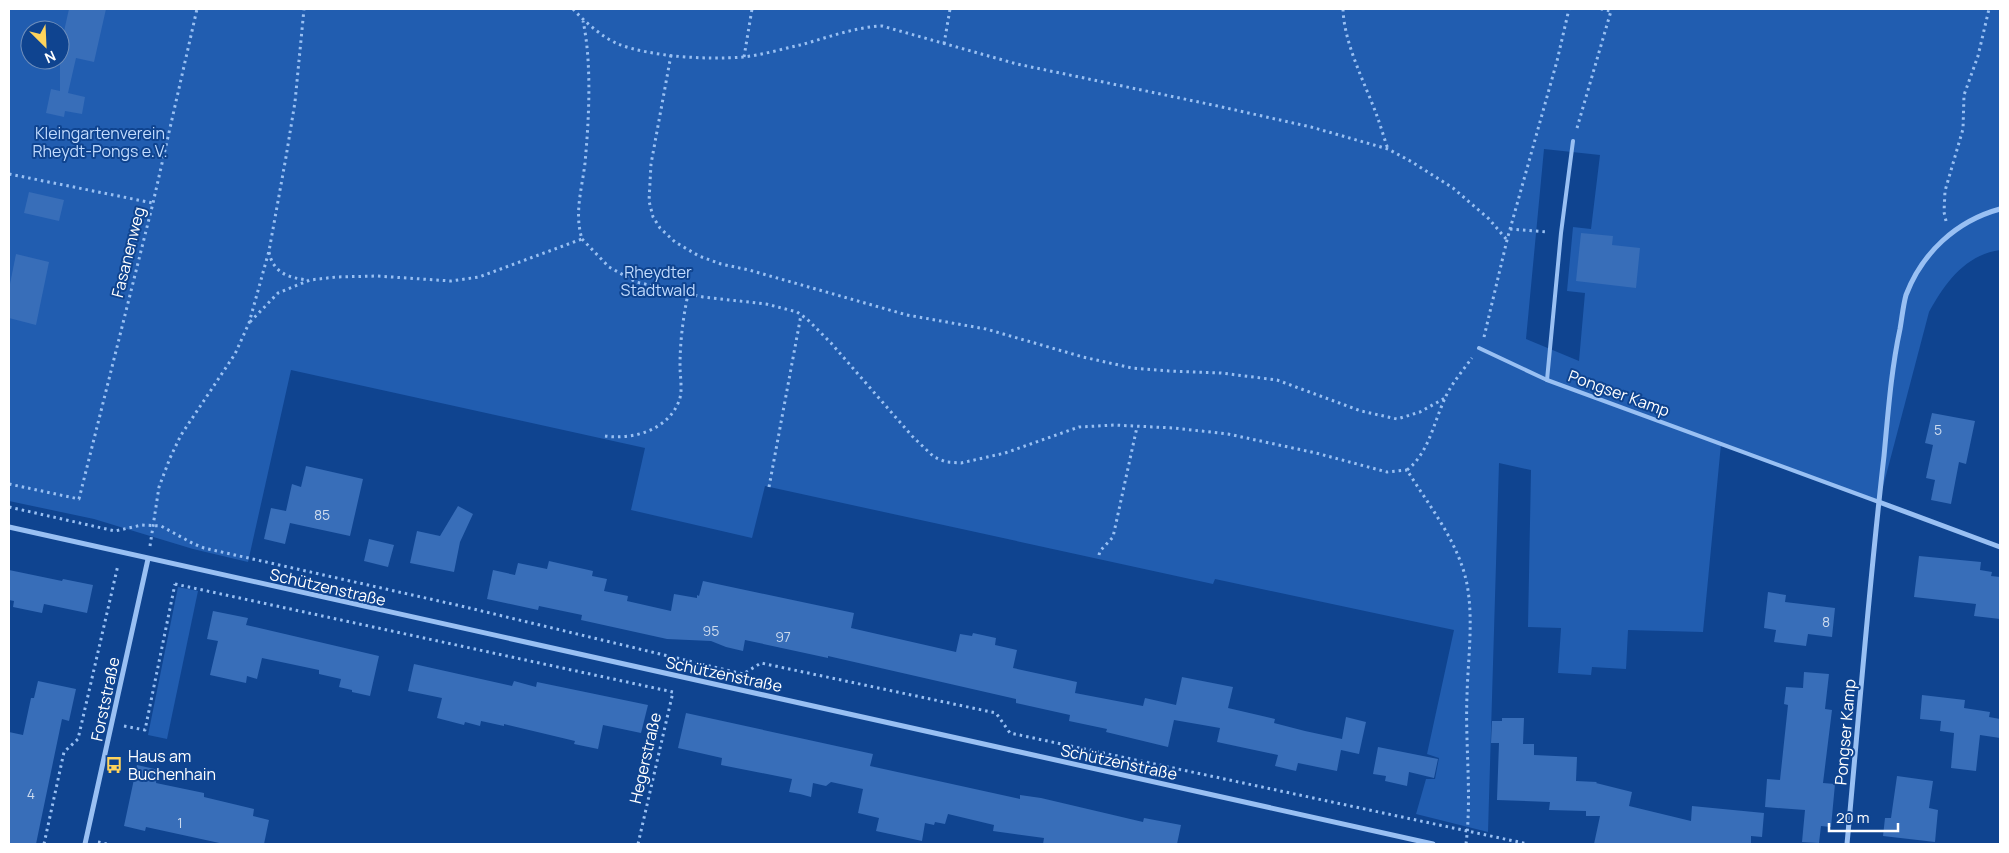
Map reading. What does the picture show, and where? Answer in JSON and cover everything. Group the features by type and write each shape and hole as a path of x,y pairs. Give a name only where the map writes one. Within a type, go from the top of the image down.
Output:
{"street":[{"name":"Pongser Kamp","path":"1846,844 1895,352 1906,296 1917,273 1932,251 1949,234 1974,220 2000,209"},
{"name":"Pongser Kamp","path":"1879,502 2000,547"},
{"name":"Schützenstraße","path":"9,528 1433,844"},
{"name":"Forststraße","path":"85,844 148,559"}],"lane":[{"name":"Pongser Kamp","path":"1573,141 1560,233 1547,380 1879,502"},
{"path":"1479,348 1547,380"}],"path":[{"name":"Fasanenweg","path":"9,484 79,500 153,203 197,9"},
{"path":"148,559 159,487 170,458 181,435 235,354 249,324 269,251 295,102 304,9"},
{"path":"574,9 583,20 616,43 647,53 671,56 744,56 800,45 868,27 882,26 1026,66 1213,104 1311,127 1388,149 1412,162 1453,188 1489,219 1507,240"},
{"path":"744,56 752,9"},
{"path":"944,44 950,9"},
{"path":"1344,9 1348,34 1359,72 1378,117 1388,149"},
{"path":"583,20 587,39 588,110 585,162 577,216 582,239 609,267 636,282 688,294 766,304 801,315 815,326 831,343 912,436 934,457 946,462 961,463 991,457 1078,427 1114,425 1174,428 1228,434 1396,473 1407,470 1416,463 1424,450 1445,398 1452,385 1479,348 1487,329 1507,240 1557,61 1569,9"},
{"path":"1573,141 1611,11 1602,9"},
{"path":"1949,234 1944,212 1945,191 1963,129 1964,95 1978,56 1989,9"},
{"path":"671,56 651,164 649,201 653,217 660,228 675,242 699,256 721,264 749,270 907,315 986,329 1083,357 1132,368 1169,372 1221,373 1277,380 1361,411 1397,419 1420,412 1445,398"},
{"path":"9,174 153,203"},
{"path":"1510,229 1560,233"},
{"path":"269,251 270,259 283,275 296,279 310,280 377,276 452,281 479,277 582,239"},
{"path":"249,324 271,298 278,293 310,280"},
{"path":"605,436 621,438 654,429 666,420 680,400 681,343 688,294"},
{"path":"770,487 801,315"},
{"path":"1099,555 1100,551 1113,537 1137,427"},
{"path":"1407,470 1450,539 1462,567 1467,588 1469,626 1467,696 1469,820 1466,844"},
{"path":"9,507 116,531 142,525 161,526 204,548 461,606 743,674 761,663 996,713 1010,732 1528,844"},
{"path":"44,844 64,752 78,739 120,553"},
{"path":"112,724 145,730 179,566"},
{"path":"175,584 672,692"},
{"name":"Hegerstraße","path":"638,844 676,677"}],"green space":[{"name":"Rheydter Stadtwald","path":"9,9 2000,9 2000,250 1988,253 1966,264 1949,281 1929,312 1879,502 1721,444 1703,632 1628,630 1626,669 1592,667 1591,675 1558,673 1561,628 1528,627 1531,470 1499,463 1488,832 1416,814 1426,779 1435,779 1439,758 1427,754 1454,630 1215,579 1213,584 765,486 752,538 631,510 645,448 291,370 248,562 193,549 94,519 9,501","holes":["1544,149 1600,155 1591,229 1573,227 1567,291 1585,293 1579,361 1526,339"]},
{"path":"178,587 198,591 167,739 148,735"}],"building":[{"path":"69,9 106,9 94,62 76,58 68,93 85,97 82,114 65,111 64,117 46,113 51,89 60,91 60,70 70,70 70,20 67,20"},
{"path":"29,192 64,200 59,221 24,213"},
{"path":"1581,233 1613,236 1612,245 1640,248 1636,288 1576,281"},
{"path":"16,254 49,262 36,325 9,318 9,289"},
{"path":"1932,413 1975,421 1966,464 1959,462 1951,504 1931,500 1935,480 1926,478 1933,445 1925,443"},
{"path":"306,466 363,479 350,536 290,523 285,544 264,539 271,508 286,511 292,484 301,487"},
{"path":"458,506 473,514 460,542 454,572 410,563 417,531 440,536"},
{"path":"369,539 394,545 388,567 364,561"},
{"path":"1919,556 1981,562 1980,570 1992,572 1991,576 2000,577 2000,619 1974,616 1976,604 1914,597"},
{"path":"549,561 593,571 592,576 607,579 604,591 628,596 627,601 671,611 674,594 697,598 703,581 854,613 851,628 956,652 960,634 972,636 973,633 996,638 995,645 1017,650 1013,668 1077,682 1075,693 1143,706 1145,698 1176,705 1182,677 1233,687 1228,708 1275,719 1274,723 1305,731 1342,739 1346,717 1366,722 1359,754 1341,750 1337,771 1298,763 1296,771 1275,766 1278,755 1217,742 1220,728 1174,720 1168,747 1106,732 1107,729 1069,721 1070,715 1016,703 1016,699 828,656 828,658 745,640 743,651 711,641 667,639 581,620 582,615 539,606 538,610 487,599 493,570 515,575 518,563 547,569"},
{"path":"9,570 62,581 63,579 93,585 87,613 44,604 42,613 13,607 14,601 9,600"},
{"path":"1768,592 1786,595 1785,602 1835,608 1832,637 1808,634 1806,646 1774,642 1776,630 1764,628"},
{"path":"213,611 248,618 246,625 379,656 370,696 339,687 341,679 319,674 319,670 262,658 257,679 247,676 246,683 210,675 218,641 207,639"},
{"path":"414,664 512,686 514,681 536,687 537,682 648,705 641,733 603,725 598,749 574,744 575,741 504,724 504,726 481,721 480,726 465,722 464,725 437,718 442,698 408,691"},
{"path":"1804,672 1829,674 1825,709 1832,710 1823,783 1835,784 1831,827 1821,826 1819,843 1802,842 1805,810 1765,807 1767,779 1780,780 1788,705 1784,704 1786,687 1803,688"},
{"path":"38,681 76,689 69,721 62,719 36,844 9,844 9,732 23,735 31,698 34,698"},
{"path":"1922,695 1965,700 1964,708 1990,712 1989,717 2000,719 2000,738 1980,735 1976,771 1951,768 1954,733 1940,731 1941,721 1920,719"},
{"path":"686,713 873,754 870,766 1020,799 1020,795 1041,798 1143,822 1144,818 1181,825 1177,844 1043,844 1044,838 993,831 994,825 948,814 945,824 935,822 934,825 925,823 922,841 876,831 879,818 858,813 863,789 831,782 826,786 813,783 811,797 789,792 792,779 721,765 722,758 678,748"},
{"path":"1502,718 1524,718 1523,744 1534,744 1534,755 1577,757 1576,781 1597,782 1632,792 1629,806 1691,821 1692,806 1764,813 1762,837 1751,836 1751,844 1594,844 1600,816 1586,816 1586,811 1549,810 1550,802 1497,800 1499,743 1491,743 1492,721 1502,721"},
{"path":"1378,747 1438,759 1434,778 1409,772 1407,786 1385,781 1386,776 1373,774"},
{"path":"137,765 159,770 156,783 204,793 204,797 254,809 253,816 269,820 264,844 224,844 146,827 145,831 124,826"},
{"path":"1897,776 1933,781 1929,808 1938,810 1935,842 1883,836 1885,818 1891,818"}],"place":[{"name":"Haus am Buchenhain","path":"114,765"}],"park label":[{"name":"Kleingartenverein Rheydt-Pongs e.V.","path":"100,142"}]}
